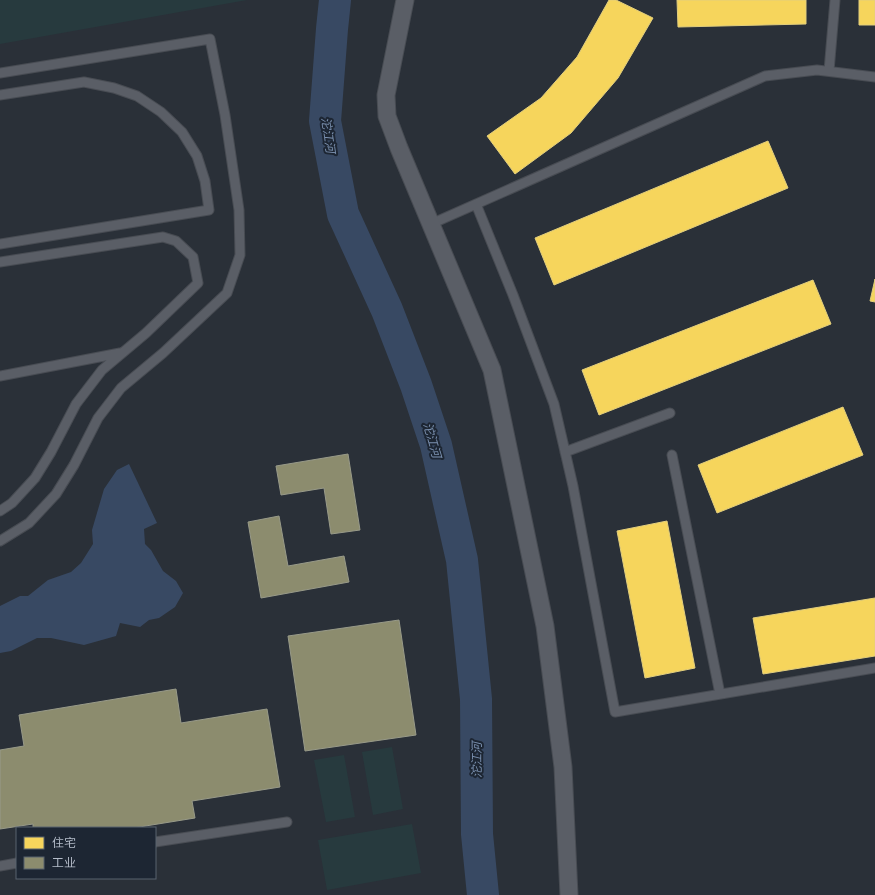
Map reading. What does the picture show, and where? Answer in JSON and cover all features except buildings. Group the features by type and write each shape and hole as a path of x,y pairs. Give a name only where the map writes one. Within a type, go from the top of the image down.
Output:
{"street":[{"path":"405,0 386,95 387,116 492,370 546,634 563,767 569,895"}],"lane":[{"path":"829,71 835,0"},
{"path":"0,73 210,39 225,115 239,210 240,255 227,293 163,353 121,388 98,418 74,465 56,494 29,523 0,541"},
{"path":"431,224 765,76 817,70 875,77"},
{"path":"0,94 84,82 114,88 137,96 161,112 182,132 197,156 205,181 209,210 0,244"},
{"path":"476,204 513,295 554,404 573,486 615,712 875,668"},
{"path":"0,262 163,237 176,241 193,257 198,283 146,333 102,370 76,404 52,452 35,478 12,503 0,510"},
{"path":"0,376 122,353"},
{"path":"565,452 670,413"},
{"path":"672,455 720,694"},
{"path":"156,842 287,822"},
{"path":"0,866 16,864"}],"green space":[{"path":"0,0 247,0 0,44"},
{"path":"392,747 403,809 373,815 362,752"},
{"path":"344,755 355,817 326,822 314,760"},
{"path":"412,824 421,873 327,890 318,840"}],"water":[{"path":"129,464 157,523 144,529 145,544 151,550 163,571 176,581 183,593 175,607 159,618 149,620 140,627 120,623 116,636 84,645 51,638 37,638 11,651 0,653 0,606 20,596 28,596 48,580 71,572 81,563 93,544 92,530 104,489 117,470"}],"waterway":[{"name":"沱江河","path":"335,0 325,121 343,214 387,310 416,385 436,445 462,560 476,699 477,834 483,895"}]}
